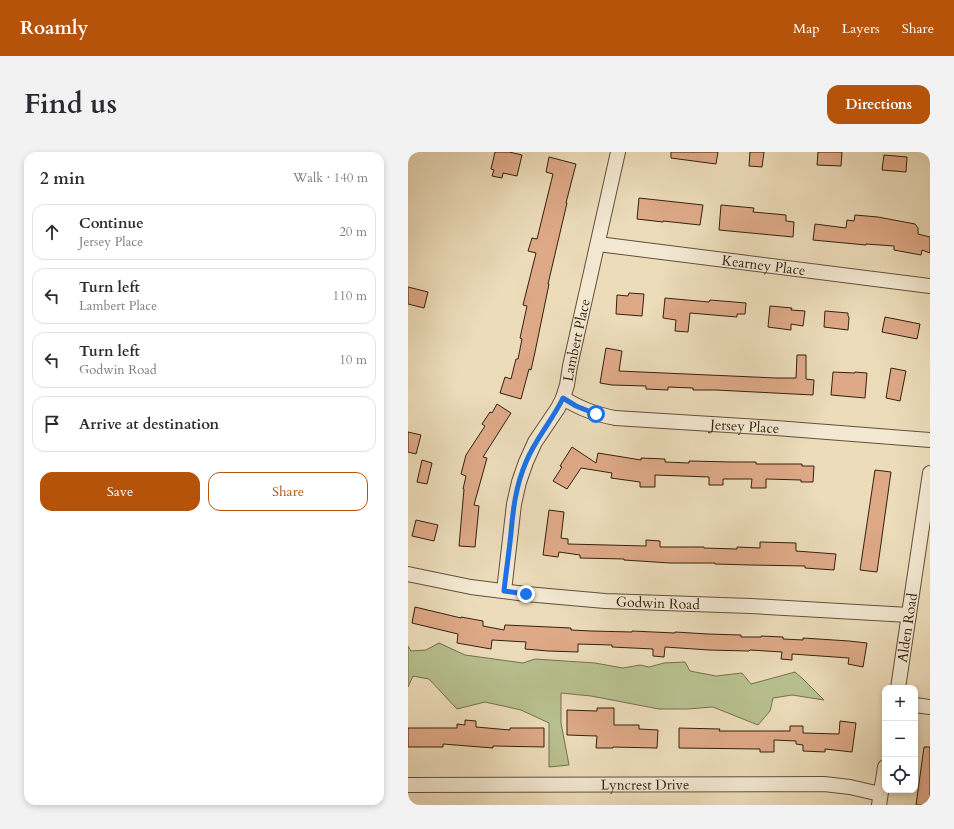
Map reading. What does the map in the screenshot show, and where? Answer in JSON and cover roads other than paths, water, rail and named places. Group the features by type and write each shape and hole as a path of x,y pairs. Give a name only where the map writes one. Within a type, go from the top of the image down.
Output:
{"street":[{"name":"Lambert Place","path":"504,591 518,482 535,442 558,408 567,386 570,366 618,152"},
{"name":"Kearney Place","path":"598,244 930,286"},
{"name":"Jersey Place","path":"563,398 576,406 596,414 615,418 776,428 930,440"},
{"name":"Alden Road","path":"898,685 929,482"},
{"name":"Godwin Road","path":"408,574 471,587 605,601 751,606 909,615"},
{"path":"918,705 930,707"},
{"name":"Lyncrest Drive","path":"408,785 824,784 850,787 880,799"},
{"path":"880,799 882,786"}]}
